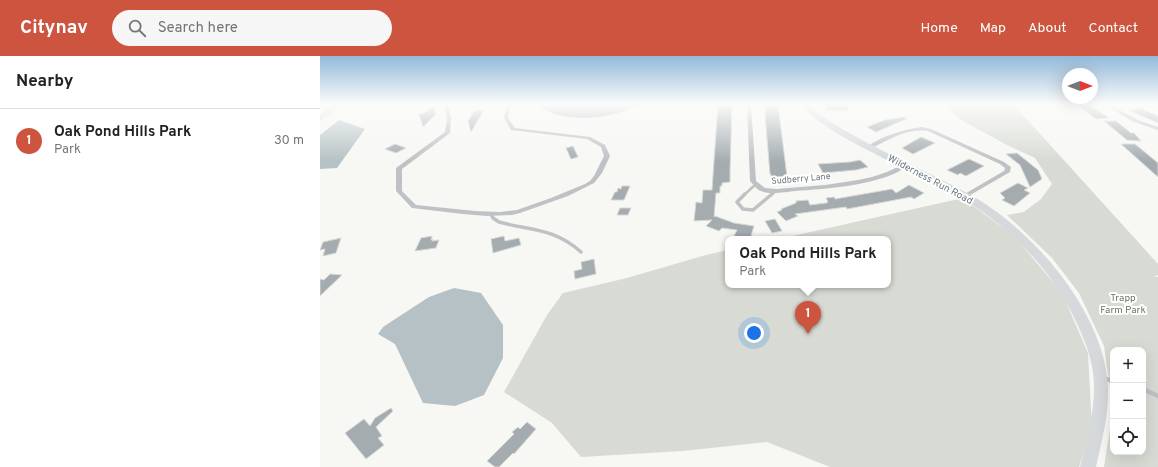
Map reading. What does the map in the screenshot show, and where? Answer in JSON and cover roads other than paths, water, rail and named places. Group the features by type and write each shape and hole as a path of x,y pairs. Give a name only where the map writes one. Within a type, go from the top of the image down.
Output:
{"street":[{"path":"448,123 447,133 399,168 399,191 414,207 491,214 513,213 558,198 591,183 602,168 607,156 603,146 588,138 513,129 509,123"},
{"path":"750,123 752,181 756,184"},
{"name":"Wilderness Run Road","path":"827,123 904,166 965,196 1007,225 1042,258 1073,301 1095,349 1101,386 1099,423 1088,467"},
{"path":"1142,123 1158,129"},
{"path":"870,147 913,129 922,128 1008,167 1007,172 965,196"},
{"name":"Sudberry Lane","path":"756,184 763,190 776,192 866,182 890,174 904,166"}],"lane":[{"path":"756,184 737,202 743,209 753,210 776,192"},
{"path":"491,214 493,218 502,223 553,233 565,238 581,252"},
{"path":"1100,377 1110,380"},
{"path":"1146,390 1158,396"}],"place":[{"name":"Oak Pond Hills Park","path":"808,334"}],"park label":[{"name":"Trapp Farm Park","path":"1123,304"}]}
